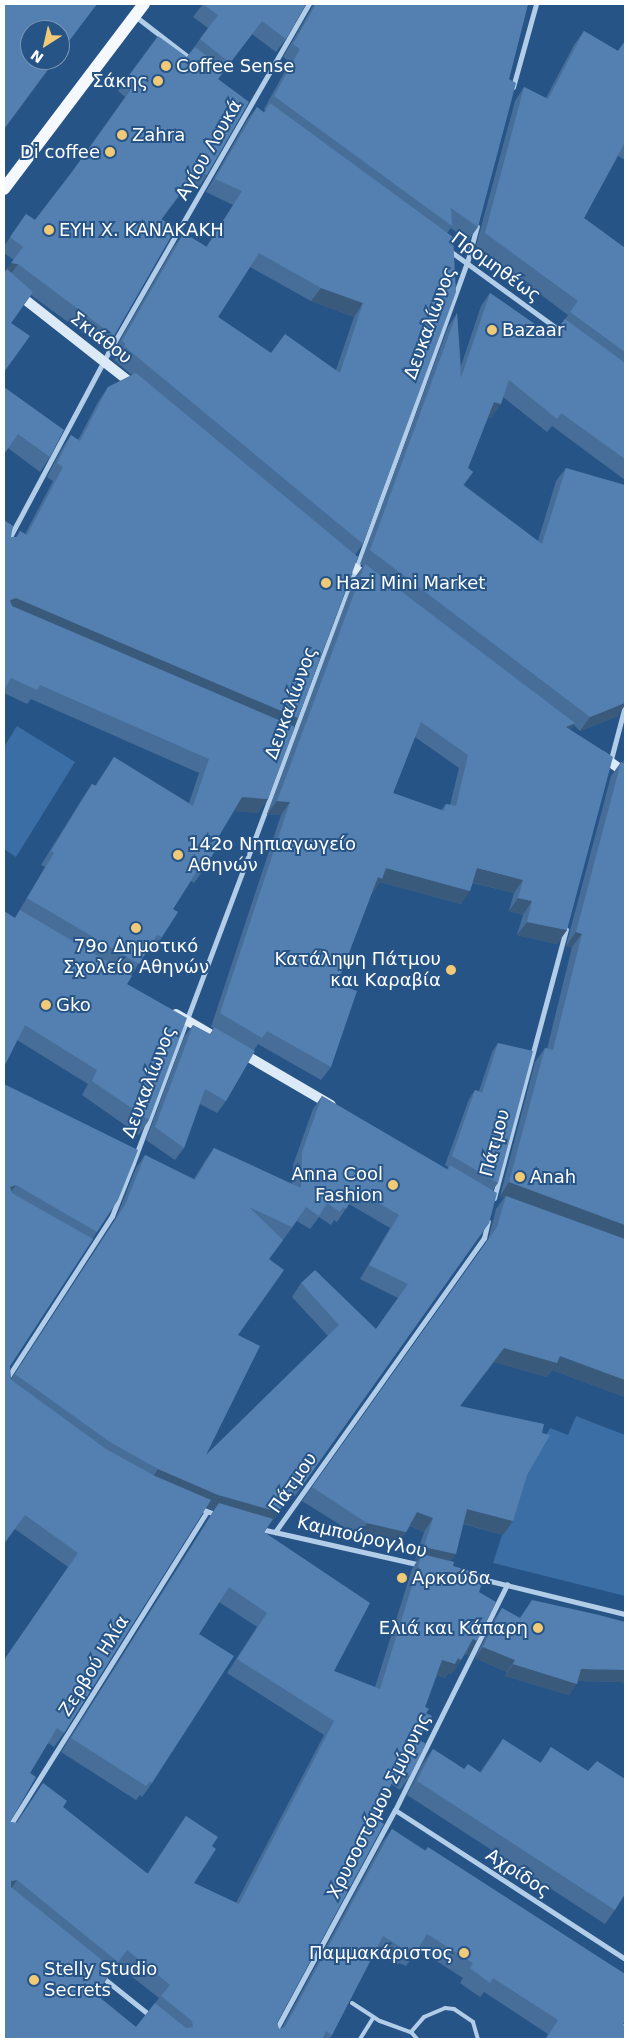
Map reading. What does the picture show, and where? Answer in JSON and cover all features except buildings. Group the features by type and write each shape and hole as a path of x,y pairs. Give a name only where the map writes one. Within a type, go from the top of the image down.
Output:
{"main road":[{"path":"4,189 144,4"}],"street":[{"name":"Αγίου Λουκά","path":"4,548 106,362 309,4"},
{"path":"513,90 536,4"},
{"path":"135,16 196,63"},
{"path":"243,99 259,110"},
{"name":"Δευκαλίωνος","path":"4,1383 89,1252 115,1207 356,569 467,263 480,215"},
{"name":"Προμηθέως","path":"443,246 570,338"},
{"name":"Σκιάθου","path":"4,283 144,393"},
{"path":"333,550 380,587"},
{"path":"609,767 625,706"},
{"path":"283,735 292,739"},
{"path":"594,750 609,767 625,773"},
{"name":"Πάτμου","path":"275,1532 484,1238 566,926"},
{"path":"170,1010 340,1110"},
{"path":"81,1247 89,1252"},
{"path":"193,1506 223,1518"},
{"name":"Ζερβού Ηλία","path":"4,1835 207,1512"},
{"name":"Καμπούρογλου","path":"257,1528 432,1567"},
{"path":"470,1576 625,1614"},
{"name":"Χρυσοστόμου Σμύρνης","path":"271,2039 395,1810 508,1584"},
{"name":"Αχρίδος","path":"395,1810 625,1959"},
{"path":"96,1972 157,2021"},
{"path":"616,2039 625,2025"}],"lane":[{"path":"352,2003 373,2018 411,2032 417,2039"},
{"path":"411,2032 424,2017 445,2008 454,2009 473,2022 478,2039"},
{"path":"360,2039 373,2018"}],"shaded area":[{"path":"17,726 75,762 16,857 4,849 4,747"},
{"path":"576,1416 625,1435 625,1596 493,1563 517,1489 550,1428 568,1435"}],"place":[{"name":"Coffee Sense","path":"166,66"},
{"name":"Σάκης","path":"158,81"},
{"name":"Zahra","path":"122,135"},
{"name":"Di coffee","path":"110,152"},
{"name":"ΕΥΗ Χ. ΚΑΝΑΚΑΚΗ","path":"49,230"},
{"name":"Bazaar","path":"492,330"},
{"name":"Hazi Mini Market","path":"326,583"},
{"name":"142ο Νηπιαγωγείο Αθηνών","path":"178,855"},
{"name":"79ο Δημοτικό Σχολείο Αθηνών","path":"136,928"},
{"name":"Κατάληψη Πάτμου και Καραβία","path":"451,970"},
{"name":"Gko","path":"46,1005"},
{"name":"Anah","path":"520,1177"},
{"name":"Anna Cool Fashion","path":"393,1185"},
{"name":"Αρκούδα","path":"402,1578"},
{"name":"Ελιά και Κάπαρη","path":"538,1628"},
{"name":"Παμμακάριστος","path":"464,1953"},
{"name":"Stelly Studio Secrets","path":"34,1980"}]}
